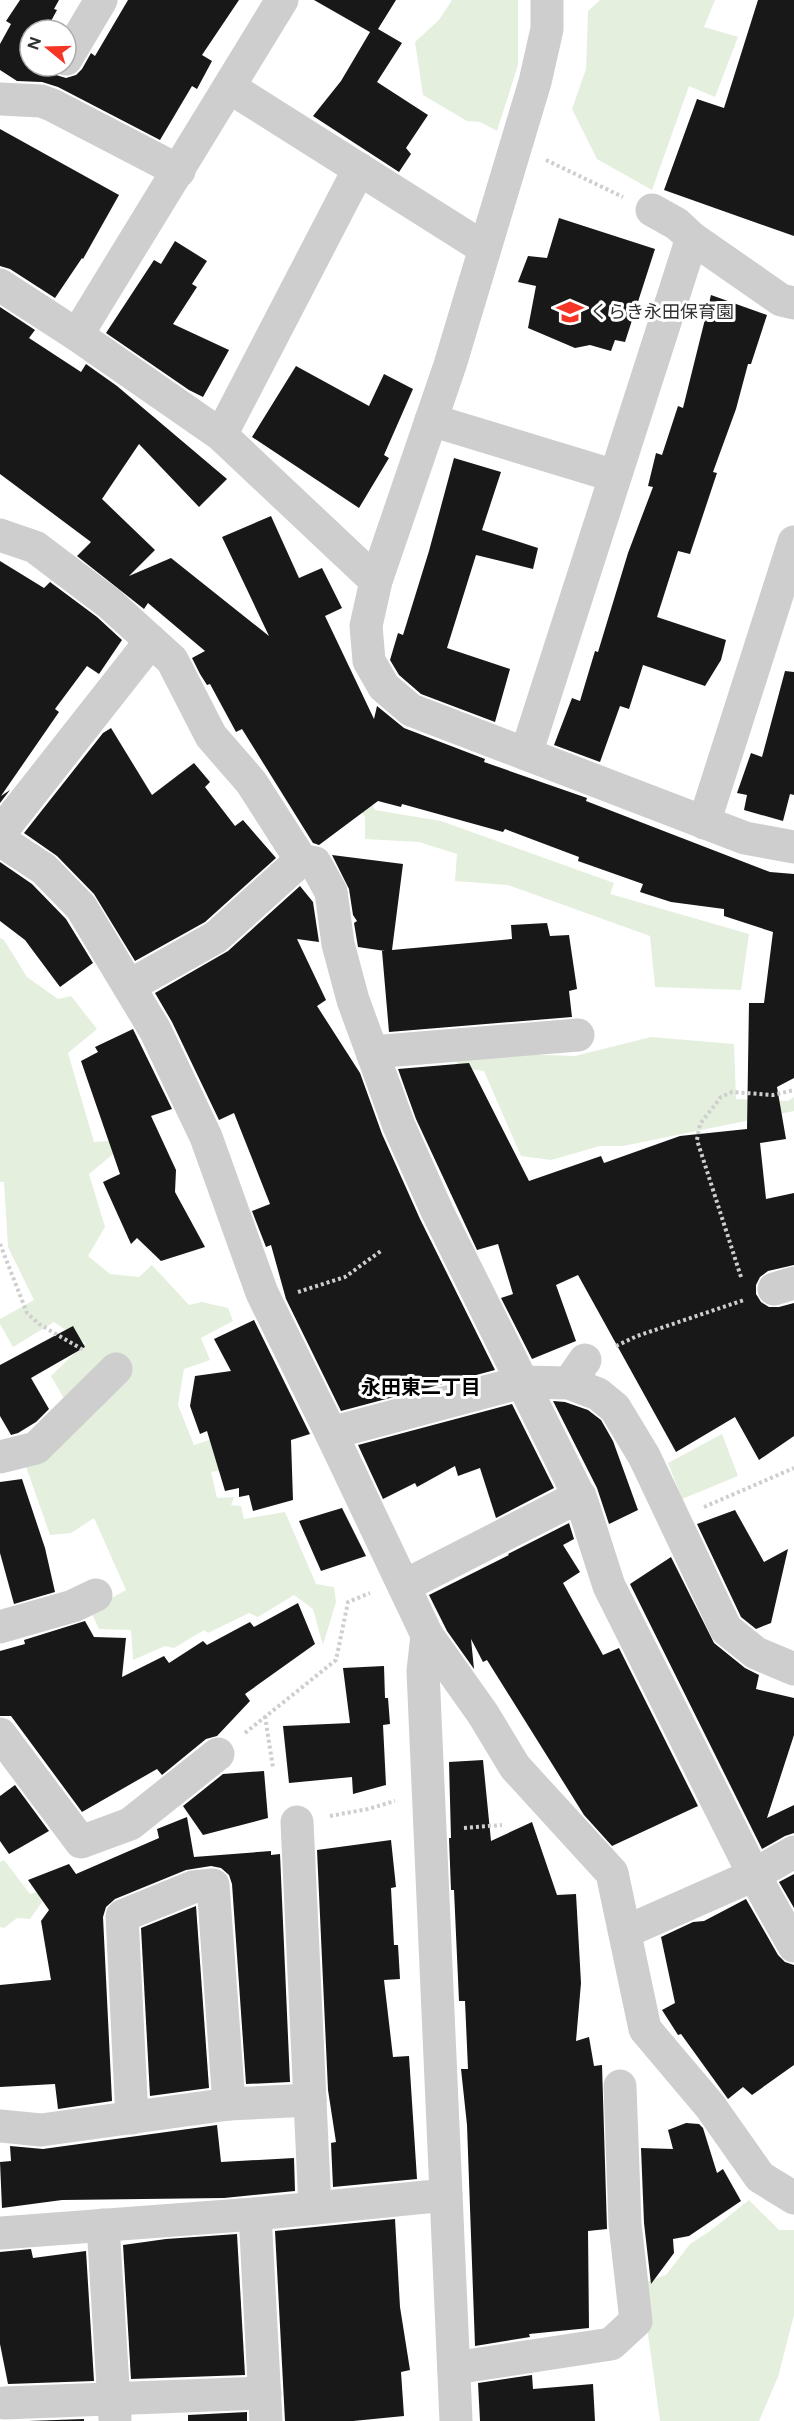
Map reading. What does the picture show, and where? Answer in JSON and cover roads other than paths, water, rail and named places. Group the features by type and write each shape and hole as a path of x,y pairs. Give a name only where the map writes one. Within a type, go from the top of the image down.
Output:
{"street":[{"path":"78,39 101,0"},
{"path":"77,335 282,0"},
{"path":"547,0 547,29 535,82 450,365 376,581 366,626 369,661 384,687 411,710 745,838 794,847"},
{"path":"40,101 54,78"},
{"path":"229,87 484,249"},
{"path":"0,99 40,101 52,105 178,171"},
{"path":"221,435 359,169"},
{"path":"652,210 677,224 692,238 781,300 794,303"},
{"path":"526,754 692,238"},
{"path":"0,285 77,335 221,435 376,581"},
{"path":"431,420 615,476"},
{"path":"0,535 35,547 109,603 172,660 211,736 251,782 301,860 315,863 331,892 338,944 353,1000 399,1126 432,1201 580,1496 609,1586 754,1875 793,1945"},
{"path":"704,823 794,542"},
{"path":"0,833 151,641"},
{"path":"0,840 44,869 81,907 155,1030 207,1137 266,1301 331,1433 388,1589 427,1635 483,1714 515,1767 612,1873 625,1932 640,2035 710,2106 760,2177 792,2198"},
{"path":"129,986 216,937 301,860"},
{"path":"372,1052 578,1035"},
{"path":"6,1455 36,1448 105,1362"},
{"path":"331,1433 522,1382 577,1371 598,1394 615,1408 644,1456 726,1629 756,1653 794,1669"},
{"path":"388,1589 580,1496"},
{"path":"0,1627 73,1606 96,1595"},
{"path":"427,1635 423,1671 456,2421"},
{"path":"0,1734 81,1842 130,1824 218,1754"},
{"path":"297,1822 315,2208"},
{"path":"625,1932 754,1875 794,1852"},
{"path":"132,2118 122,1916 193,1887 213,1885 229,2104"},
{"path":"454,2368 611,2344 636,2321 626,2224 620,2086"},
{"path":"0,2126 41,2130 229,2104 310,2100"},
{"path":"0,2233 255,2214 446,2195"},
{"path":"5,2405 114,2410 265,2407 255,2214"},
{"path":"103,2226 114,2410"}],"place":[{"name":"くらき永田保育園","path":"570,312"}],"district":[{"name":"永田東二丁目","path":"421,1387"}]}
